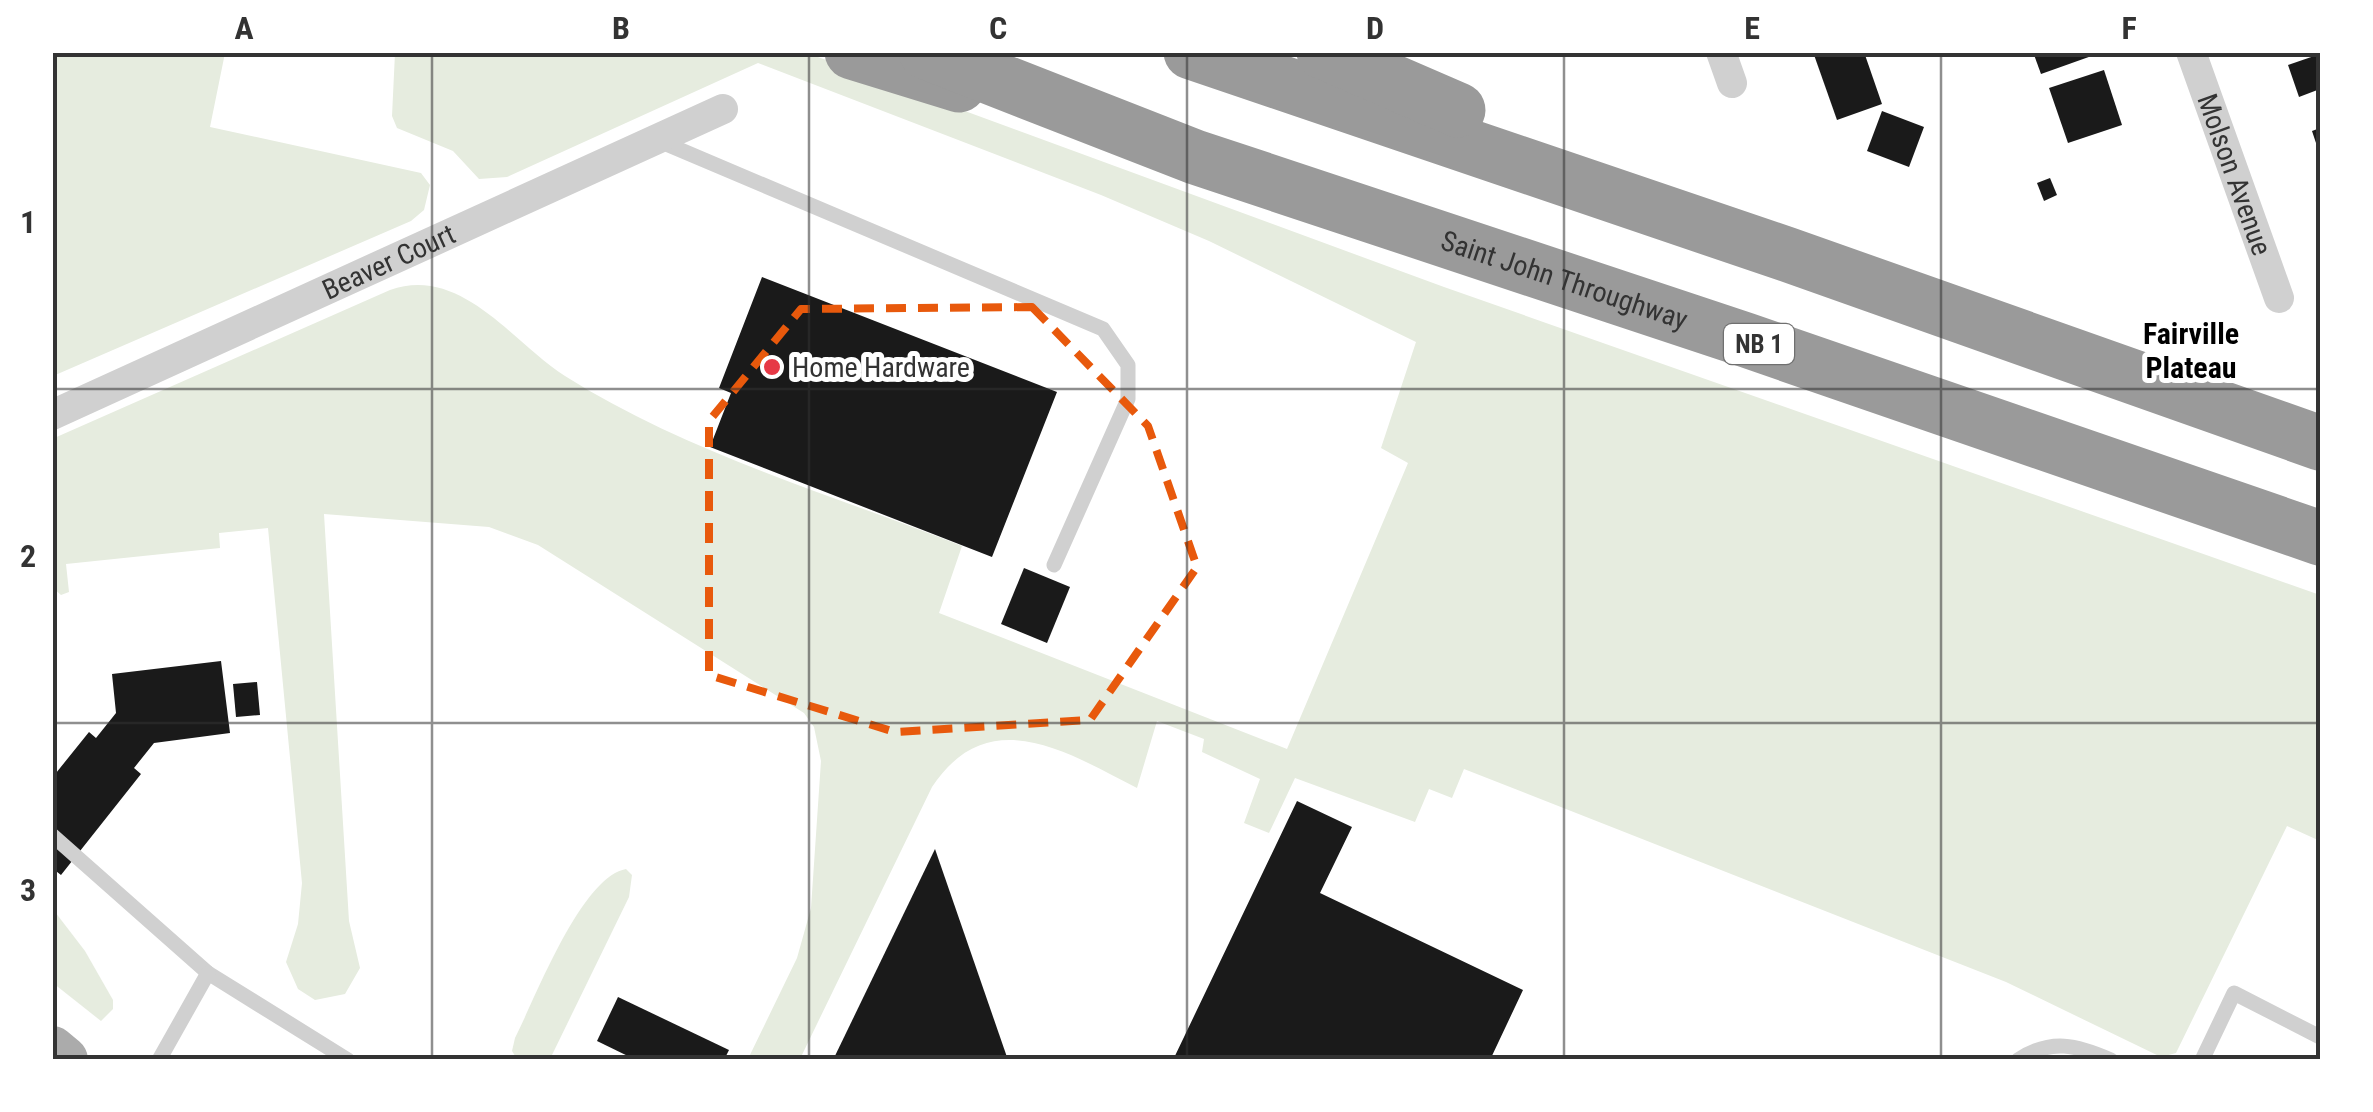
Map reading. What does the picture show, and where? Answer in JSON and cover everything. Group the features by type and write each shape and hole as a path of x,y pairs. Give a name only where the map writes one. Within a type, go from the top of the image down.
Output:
{"highway":[{"path":"852,52 1196,157"},
{"name":"Saint John Throughway","path":"926,52 1196,157 1764,346 2320,538"},
{"path":"1192,52 1786,254 2320,443"},
{"path":"1324,52 1786,254"}],"main road":[{"path":"52,1050 64,1060"}],"street":[{"path":"1721,52 1732,83"},
{"name":"Molson Avenue","path":"2190,52 2279,298"},
{"name":"Beaver Court","path":"52,415 724,109"}],"lane":[{"path":"657,140 1103,329 1128,366 1128,400 1054,565"},
{"path":"52,834 208,973 348,1060"},
{"path":"159,1060 208,973"},
{"path":"2202,1060 2234,993 2320,1037"},
{"path":"2018,1060 2037,1049 2060,1044 2082,1047 2111,1060"}],"highlighted area":[{"path":"1032,307 1148,426 1197,567 1090,720 895,732 709,675 709,421 801,309"}],"shaded area":[{"path":"53,52 225,53 210,127 421,173 430,185 424,210 411,221 53,376"},
{"path":"395,53 807,53 1444,287 2320,595 2320,841 2287,826 2176,1053 2161,1057 2006,982 1464,769 1452,798 1429,789 1415,822 1295,778 1269,833 1244,823 1260,779 1202,752 1204,739 1157,721 1137,788 1057,750 1004,740 978,746 954,761 932,787 800,1059 748,1059 797,958 811,908 821,761 814,727 804,713 538,545 489,527 324,514 349,921 360,968 345,994 315,1000 298,989 286,962 298,924 302,883 268,528 219,533 220,548 66,564 69,592 61,595 53,588 52,439 390,290 416,285 440,288 484,311 565,376 659,427 759,470 962,546 939,613 1287,749 1408,463 1381,448 1416,342 1209,241 1101,195 758,63 507,177 479,179 453,151 397,128 392,116"},
{"path":"626,869 632,875 629,897 551,1057 517,1059 512,1051 515,1038 561,942 592,893 609,877"},
{"path":"52,908 85,951 113,1000 113,1009 101,1021 53,983"}],"building":[{"path":"1813,52 1864,52 1882,104 1837,120"},
{"path":"2033,52 2100,52 2100,53 2041,74"},
{"path":"2320,54 2320,89 2299,97 2288,65"},
{"path":"2104,70 2122,125 2068,143 2049,88"},
{"path":"1882,111 1924,127 1909,167 1867,151"},
{"path":"2320,128 2320,155 2312,131"},
{"path":"2050,178 2057,195 2044,201 2037,183"},
{"path":"762,277 1057,392 992,557 710,447 731,393 719,388"},
{"path":"1024,568 1070,587 1047,643 1001,624"},
{"path":"221,661 230,733 154,743 134,768 141,774 61,875 52,868 52,778 89,732 96,738 116,713 112,674"},
{"path":"257,682 260,715 236,717 233,684"},
{"path":"1297,801 1352,827 1320,893 1523,990 1490,1060 1173,1060"},
{"path":"935,849 1008,1060 833,1060"},
{"path":"618,997 729,1050 724,1060 636,1060 597,1041"}],"place":[{"name":"Home Hardware","path":"772,367"}],"district":[{"name":"Fairville Plateau","path":"2191,350"}]}
